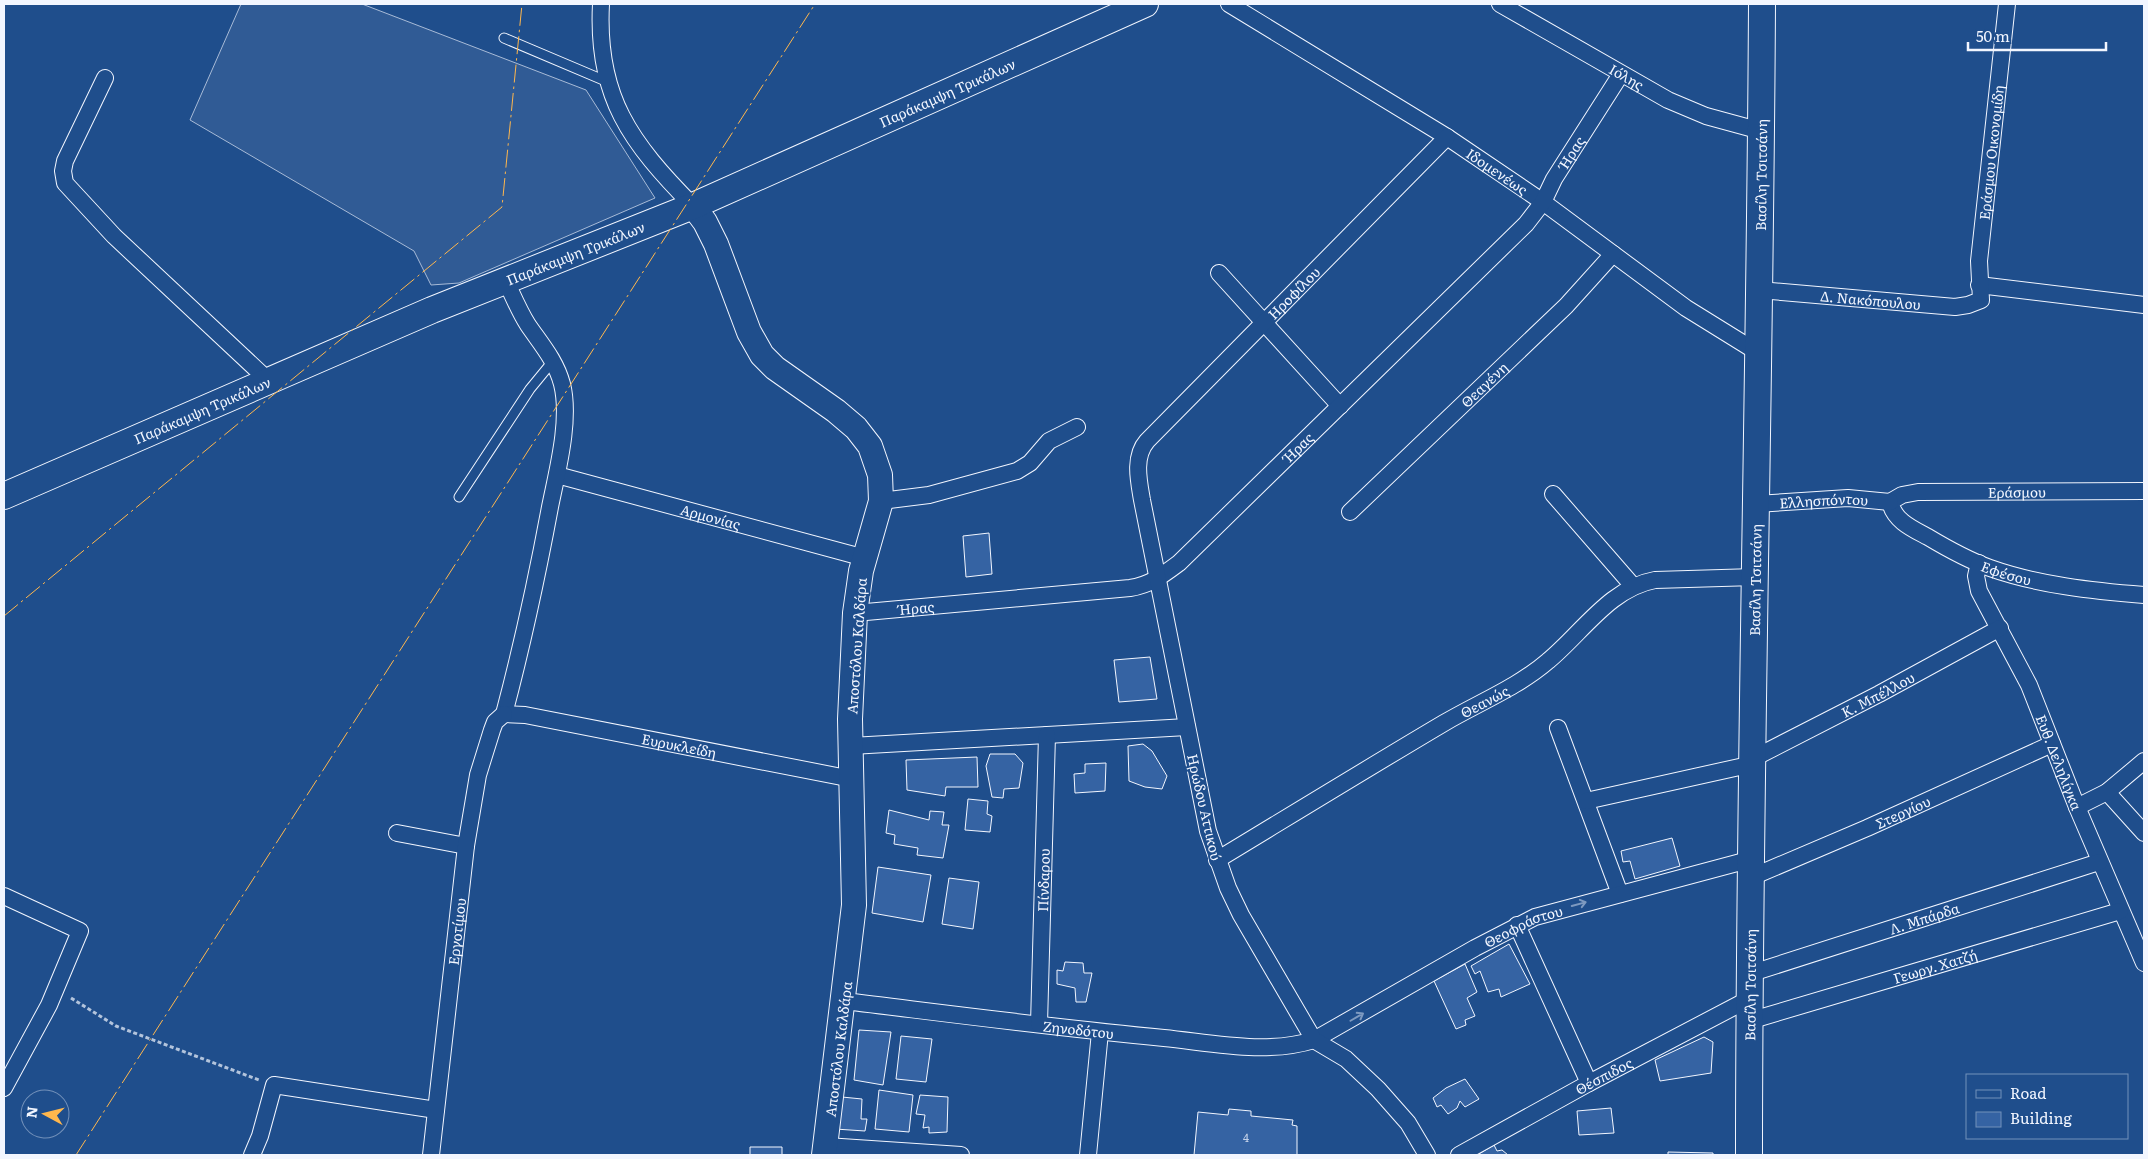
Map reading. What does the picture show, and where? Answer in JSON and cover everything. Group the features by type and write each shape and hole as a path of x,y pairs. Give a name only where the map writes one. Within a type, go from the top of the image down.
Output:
{"main road":[{"name":"Παράκαμψη Τρικάλων","path":"4,496 432,310 693,206 1145,4"},
{"name":"Βασίλη Τσιτσάνη","path":"1749,1155 1749,998 1754,761 1754,577 1762,4"}],"street":[{"path":"601,4 601,46 613,100 633,136 653,164 693,206"},
{"name":"Ιδομενέως","path":"1230,4 1448,137 1543,202 1686,308 1757,352"},
{"name":"Ιόλης","path":"1500,4 1661,97 1696,112 1761,131"},
{"name":"Εράσμου Οικονομίδη","path":"1980,292 1979,261 2006,4"},
{"name":"Ήρας","path":"855,613 1130,588 1159,578 1179,563 1511,240 1543,202 1554,179 1621,74"},
{"path":"105,78 65,161 63,171 65,183 114,236 270,382"},
{"name":"Ηροφίλου","path":"1141,450 1147,441 1448,137"},
{"name":"Αποστόλου Καλδάρα","path":"693,206 705,222 716,244 749,332 762,355 786,377 850,422 863,437 878,464 882,489 881,502 865,558 855,613 852,660 851,746 854,905 825,1151"},
{"name":"Θεαγένη","path":"1350,512 1559,313 1614,254"},
{"path":"1219,273 1340,406"},
{"name":"Εργοτίμου","path":"431,1155 466,846 474,794 483,756 495,722 504,714 528,619 557,475 563,430 564,401 562,383 553,361 519,310 506,281"},
{"name":"Δ. Νακόπουλου","path":"1758,290 1955,307 1968,306 1980,292 2144,306"},
{"path":"881,502 929,495 1017,471 1030,463 1049,441 1077,427"},
{"name":"Ηρώδου Αττικού","path":"1141,450 1139,482 1208,830 1217,860 1241,915 1314,1040 1346,1059 1378,1089 1408,1123 1427,1155"},
{"name":"Αρμονίας","path":"557,475 865,558"},
{"name":"Εράσμου","path":"1890,502 1902,495 1918,492 2144,491"},
{"path":"1553,494 1633,586"},
{"name":"Ελλησπόντου","path":"1756,504 1848,498 1890,502"},
{"name":"Εφέσου","path":"1890,502 1895,515 1909,527 1979,564 2026,578 2144,595"},
{"name":"Ευθ. Δεληλίγκα","path":"1979,564 1976,576 1977,586 2029,685 2076,807 2144,963"},
{"name":"Θεανώς","path":"1217,860 1446,722 1527,676 1559,652 1614,598 1633,586 1662,580 1754,577"},
{"name":"Κ. Μπέλλου","path":"1586,801 1754,761 2000,628"},
{"name":"Ευρυκλείδη","path":"504,714 524,715 852,779"},
{"path":"851,746 1187,727"},
{"path":"1558,728 1620,894"},
{"name":"Πίνδαρου","path":"1039,1024 1048,735"},
{"name":"Στεργίου","path":"1752,868 1867,828 2052,744"},
{"path":"2076,807 2107,792 2144,761"},
{"path":"2107,792 2144,833"},
{"path":"397,833 466,846"},
{"name":"Λ. Μπάρδα","path":"1749,998 2100,862"},
{"name":"Θεοφράστου","path":"1314,1040 1517,925 1546,914 1620,894 1752,868"},
{"path":"4,896 80,931 57,989 4,1088"},
{"name":"Γεωργ. Χατζή","path":"1749,998 2120,911"},
{"path":"1517,925 1589,1083"},
{"name":"Θέσπιδος","path":"1459,1155 1749,998"},
{"name":"Ζηνοδότου","path":"844,1001 1100,1032 1258,1047 1289,1047 1314,1040"},
{"path":"1088,1155 1100,1032"},
{"path":"252,1155 260,1136 274,1085 436,1110"},
{"path":"825,1151 961,1155"}],"lane":[{"path":"504,38 608,82"},
{"path":"459,497 530,389 553,361"}],"path":[{"path":"57,989 116,1026 274,1085"}],"shaded area":[{"path":"241,4 362,4 586,90 655,198 459,283 431,285 414,251 190,120"}],"building":[{"path":"989,533 992,574 966,577 963,536"},
{"path":"1150,657 1157,699 1119,702 1114,660"},
{"path":"1143,744 1152,751 1167,776 1162,789 1145,787 1129,781 1128,746"},
{"path":"990,754 1015,754 1023,763 1019,788 1004,789 1003,798 992,797 986,766"},
{"path":"977,757 978,787 946,787 945,796 907,790 906,760"},
{"path":"1106,763 1105,791 1075,793 1074,774 1085,773 1085,764"},
{"path":"968,799 988,801 987,814 992,816 990,832 965,830"},
{"path":"889,810 929,820 930,811 944,812 942,825 949,825 943,858 917,855 918,848 894,844 895,835 886,833"},
{"path":"1672,838 1680,866 1635,879 1630,861 1623,862 1621,851"},
{"path":"878,867 931,875 923,922 872,913"},
{"path":"949,878 979,882 973,929 942,924"},
{"path":"1509,944 1530,984 1501,997 1499,989 1488,992 1480,971 1475,974 1471,966"},
{"path":"1065,962 1083,963 1084,973 1092,973 1086,1002 1076,1002 1075,988 1057,984 1057,970 1063,971"},
{"path":"1465,964 1477,992 1467,998 1475,1016 1465,1020 1466,1025 1456,1029 1434,981"},
{"path":"859,1030 891,1032 883,1085 854,1080"},
{"path":"901,1036 932,1039 926,1082 896,1079"},
{"path":"1704,1037 1713,1042 1711,1073 1660,1081 1655,1060"},
{"path":"1465,1079 1479,1099 1465,1107 1460,1101 1457,1108 1448,1114 1441,1105 1437,1107 1433,1098 1446,1088"},
{"path":"879,1090 913,1095 909,1132 875,1129"},
{"path":"920,1095 948,1097 947,1132 929,1133 929,1127 923,1128 925,1115 916,1114"},
{"path":"842,1097 862,1099 861,1119 867,1119 865,1131 835,1129"},
{"path":"1611,1108 1614,1133 1579,1135 1577,1111"},
{"path":"1229,1109 1251,1111 1251,1116 1293,1120 1292,1125 1297,1126 1297,1155 1194,1155 1198,1112 1228,1115"},
{"path":"1494,1145 1497,1151 1502,1150 1508,1155 1477,1155"},
{"path":"750,1147 782,1147 782,1155 750,1155"},
{"path":"1668,1152 1713,1153 1713,1155 1668,1155"}],"power":[{"path":"4,616 502,207 522,4"},
{"path":"76,1155 815,4"}]}
